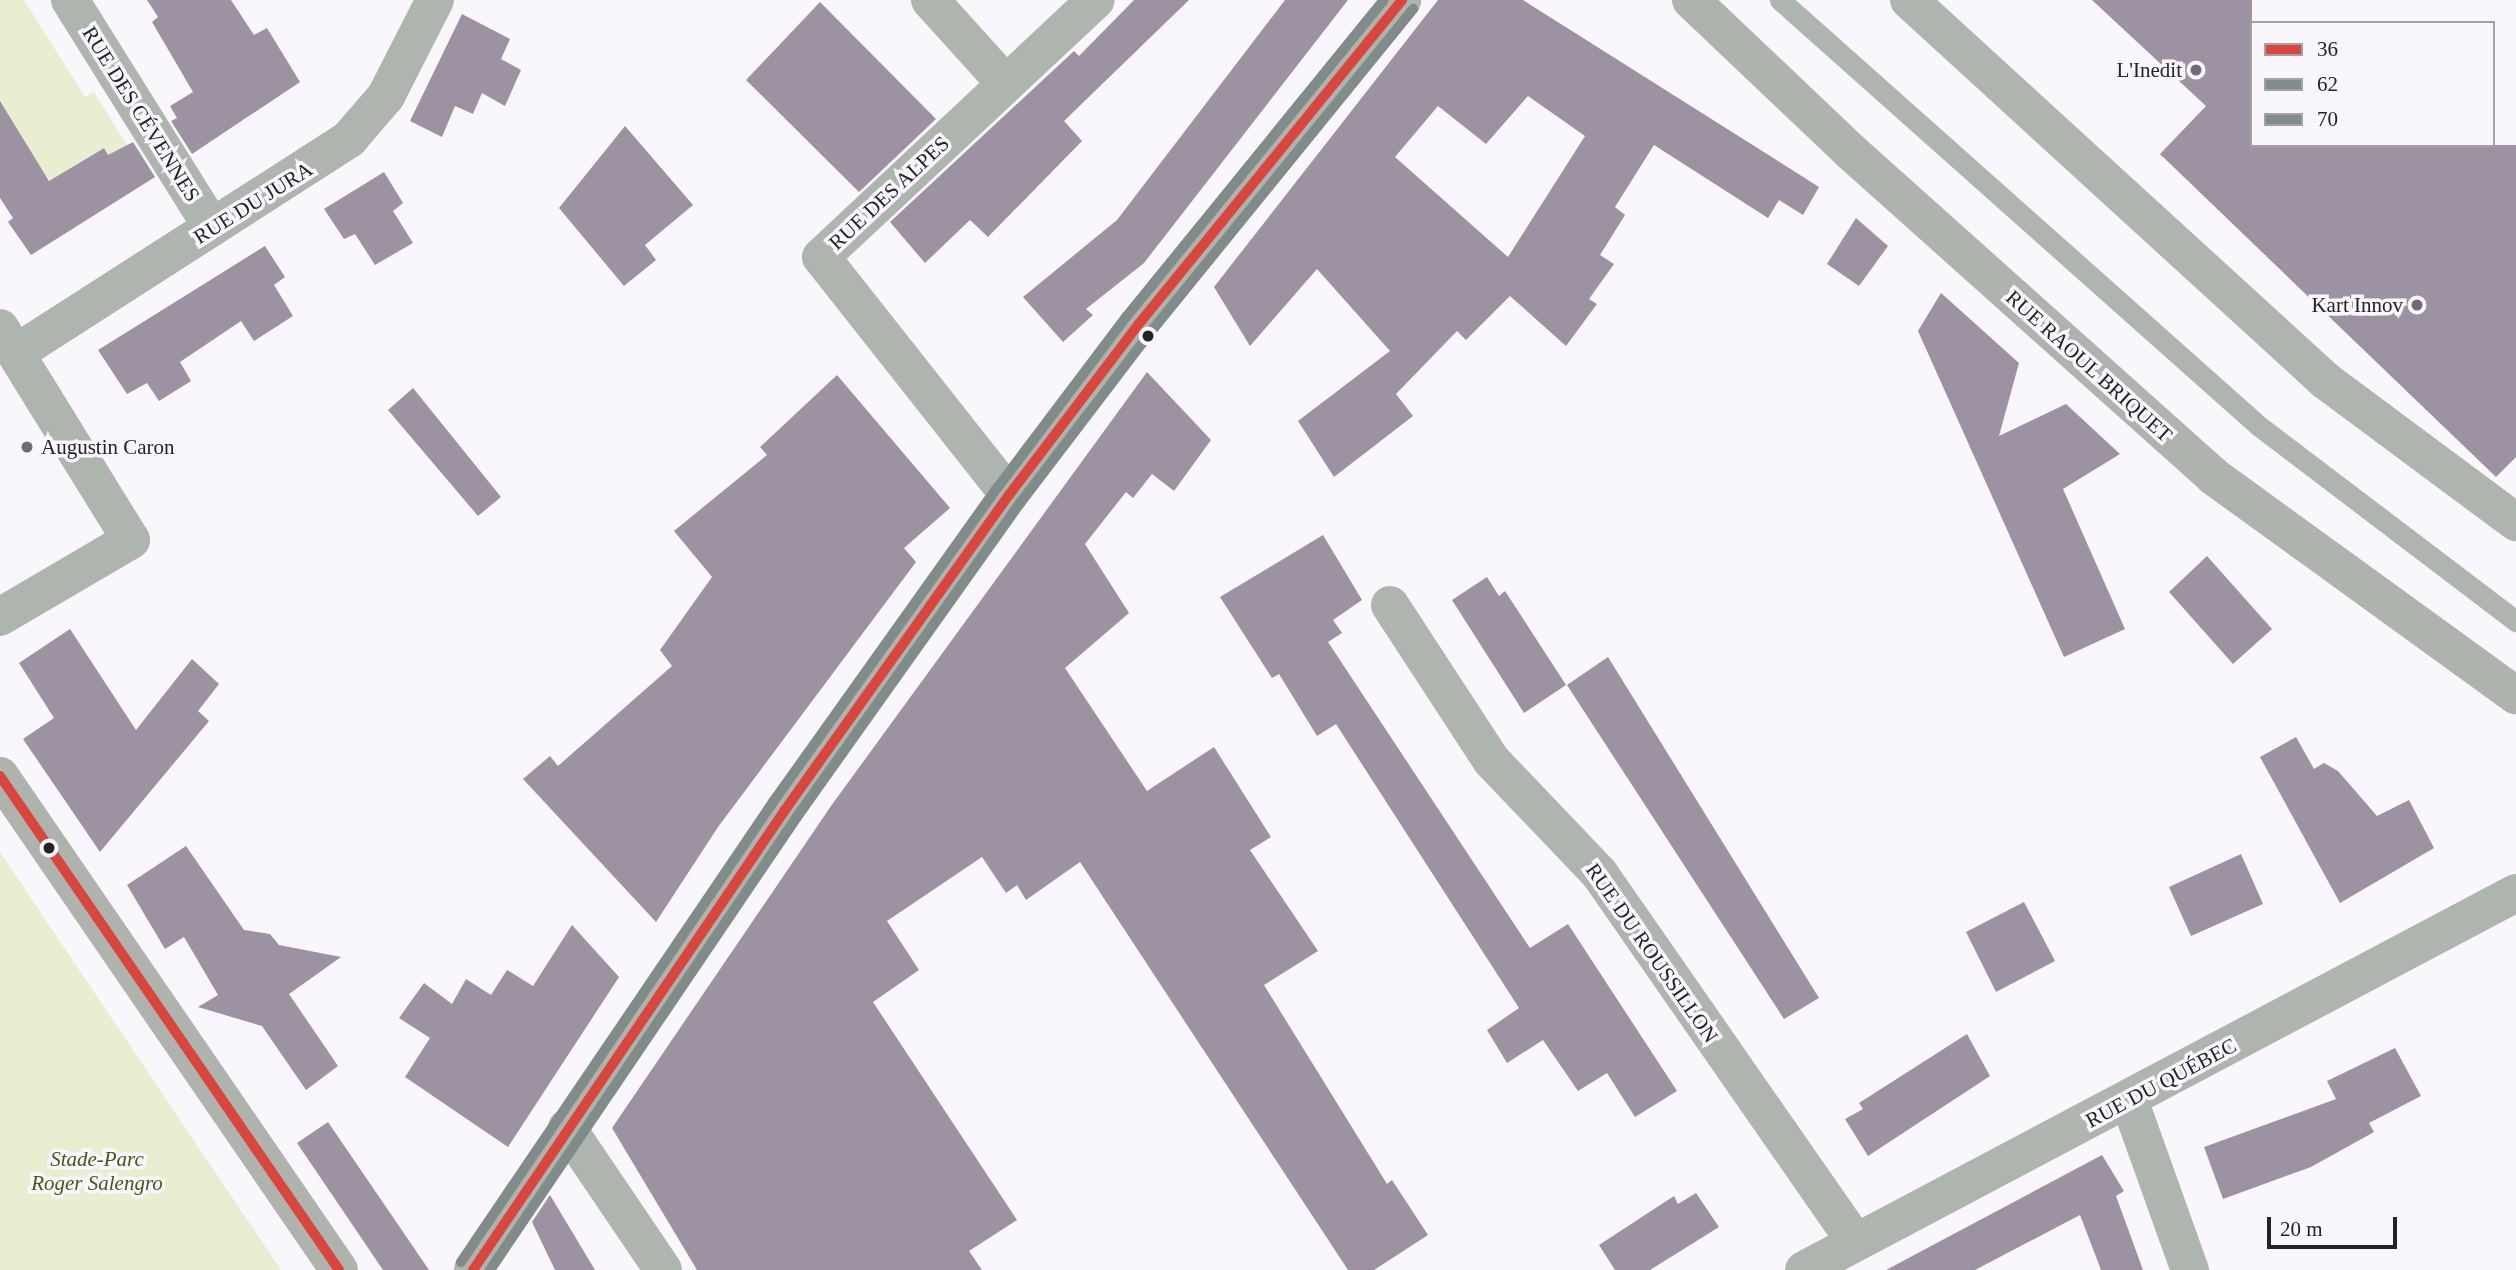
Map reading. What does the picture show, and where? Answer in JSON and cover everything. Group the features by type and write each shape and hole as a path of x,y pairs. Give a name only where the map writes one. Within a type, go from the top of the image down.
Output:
{"street":[{"name":"RUE DES CÉVENNES","path":"70,0 212,227"},
{"name":"RUE DU JURA","path":"8,340 212,227 326,157 368,121 435,0"},
{"path":"930,0 1006,85 1096,0"},
{"path":"473,1270 567,1128 1009,495 1138,325 1402,0"},
{"name":"RUE RAOUL BRIQUET","path":"1691,0 1850,151 2213,476 2516,695"},
{"path":"1909,0 2326,381 2516,522"},
{"name":"RUE DES ALPES","path":"1006,85 821,257 1009,495"},
{"path":"0,617 131,540 8,340"},
{"name":"RUE DU ROUSSILLON","path":"1390,605 1491,761 1599,873 1855,1242"},
{"path":"0,776 339,1270"},
{"name":"RUE DU QUÉBEC","path":"1808,1269 2516,893"},
{"path":"2129,1100 2190,1270"},
{"path":"567,1128 663,1270"}],"lane":[{"path":"1780,0 2259,425 2516,621"}],"green space":[{"path":"0,0 24,0 85,97 94,92 127,145 108,155 103,148 68,169 56,188 46,175 39,180 0,106"},
{"name":"Stade-Parc Roger Salengro","path":"0,852 281,1270 0,1270"}],"building":[{"path":"147,0 231,0 254,35 267,28 300,82 192,154 171,121 177,118 170,106 193,92 152,22 158,17"},
{"path":"1134,0 1189,0 1064,121 1082,141 988,237 970,220 925,263 890,222 1074,51 1079,56"},
{"path":"1285,0 1348,0 1144,263 1086,309 1093,315 1063,342 1023,297 1117,220"},
{"path":"1438,0 1523,0 1819,187 1803,215 1779,200 1768,218 1654,145 1615,207 1625,215 1600,255 1614,264 1589,299 1597,304 1566,346 1510,296 1466,340 1457,331 1396,394 1413,416 1334,477 1298,421 1390,351 1317,269 1250,346 1214,287","holes":["1528,96 1585,136 1508,257 1395,157 1438,106 1486,144"]},
{"name":"Kart Innov","path":"2092,0 2252,0 2250,147 2516,145 2516,457 2496,477 2160,154 2206,106"},
{"path":"820,2 936,119 859,192 746,80"},
{"path":"462,14 510,39 501,59 521,70 505,106 482,93 473,114 455,106 442,137 410,121"},
{"path":"0,101 49,181 104,148 108,155 133,142 155,177 31,255 8,222 13,218 0,198"},
{"path":"625,126 693,205 645,245 656,260 624,286 559,208"},
{"path":"384,172 403,203 393,211 413,243 375,265 355,234 344,239 324,209"},
{"path":"1856,218 1888,246 1859,286 1827,264"},
{"path":"265,246 285,277 274,285 293,316 254,341 241,321 180,362 191,381 159,401 147,383 127,394 98,350"},
{"path":"1941,293 2019,363 1999,436 2066,404 2120,454 2063,489 2125,629 2064,657 1918,331"},
{"path":"1147,372 1211,440 1174,491 1152,474 1133,498 1126,492 1085,544 1129,613 1065,668 1147,791 1214,747 1271,837 1250,850 1318,951 1264,985 1387,1184 1392,1180 1428,1235 1374,1270 1348,1270 1080,862 1026,900 1017,885 1006,893 982,857 887,921 919,970 873,1002 1017,1220 969,1251 982,1270 697,1270 612,1128 831,806"},
{"path":"837,375 950,508 904,548 916,562 718,827 656,922 523,779 550,756 558,766 672,666 660,650 712,577 674,531 767,455 760,447"},
{"path":"413,388 501,497 478,516 388,410"},
{"path":"1323,535 1362,600 1333,620 1342,633 1328,642 1530,948 1568,924 1677,1091 1635,1117 1607,1073 1578,1091 1543,1040 1507,1063 1487,1030 1519,1008 1336,724 1317,736 1279,674 1272,678 1220,597"},
{"path":"2207,556 2272,629 2233,664 2169,592"},
{"path":"1487,577 1499,596 1505,591 1566,685 1524,713 1452,600"},
{"path":"70,629 136,730 192,659 219,684 198,711 209,721 100,852 23,739 54,718 19,663"},
{"path":"1608,657 1819,998 1784,1019 1567,685"},
{"path":"2296,737 2314,769 2324,763 2338,771 2377,816 2409,800 2434,848 2340,903 2260,757"},
{"path":"186,846 244,930 270,934 279,945 341,957 289,994 338,1066 306,1090 262,1026 198,1007 218,995 184,937 165,949 127,885"},
{"path":"2241,854 2263,904 2191,936 2169,887"},
{"path":"2024,902 2055,961 1996,992 1966,932"},
{"path":"572,925 619,977 508,1147 405,1077 430,1038 399,1018 424,983 452,1004 466,979 491,995 507,970 533,986"},
{"path":"1967,1034 1990,1076 1868,1156 1845,1119 1863,1109 1859,1103"},
{"path":"2395,1048 2421,1096 2369,1123 2374,1132 2311,1167 2223,1199 2204,1147 2336,1099 2327,1081"},
{"path":"328,1122 429,1270 383,1270 297,1143"},
{"path":"2102,1155 2124,1191 2116,1196 2143,1270 2101,1270 2080,1215 1975,1270 1886,1270"},
{"path":"1696,1193 1719,1227 1650,1270 1615,1270 1599,1245 1674,1196 1678,1204"},
{"path":"550,1195 595,1270 555,1270 532,1222"}],"transit line":[{"name":"70","path":"461,1262 773,802 998,487 1127,316 1384,0"},
{"name":"36","path":"473,1270 785,810 1009,495 1138,325 1402,0"},
{"name":"62","path":"490,1270 796,818 1020,503 1149,334 1413,9"},
{"name":"36","path":"0,776 339,1270"}],"place":[{"name":"L'Inedit","path":"2196,70"},
{"name":"Kart Innov","path":"2417,305"},
{"name":"Augustin Caron","path":"27,447"}]}
